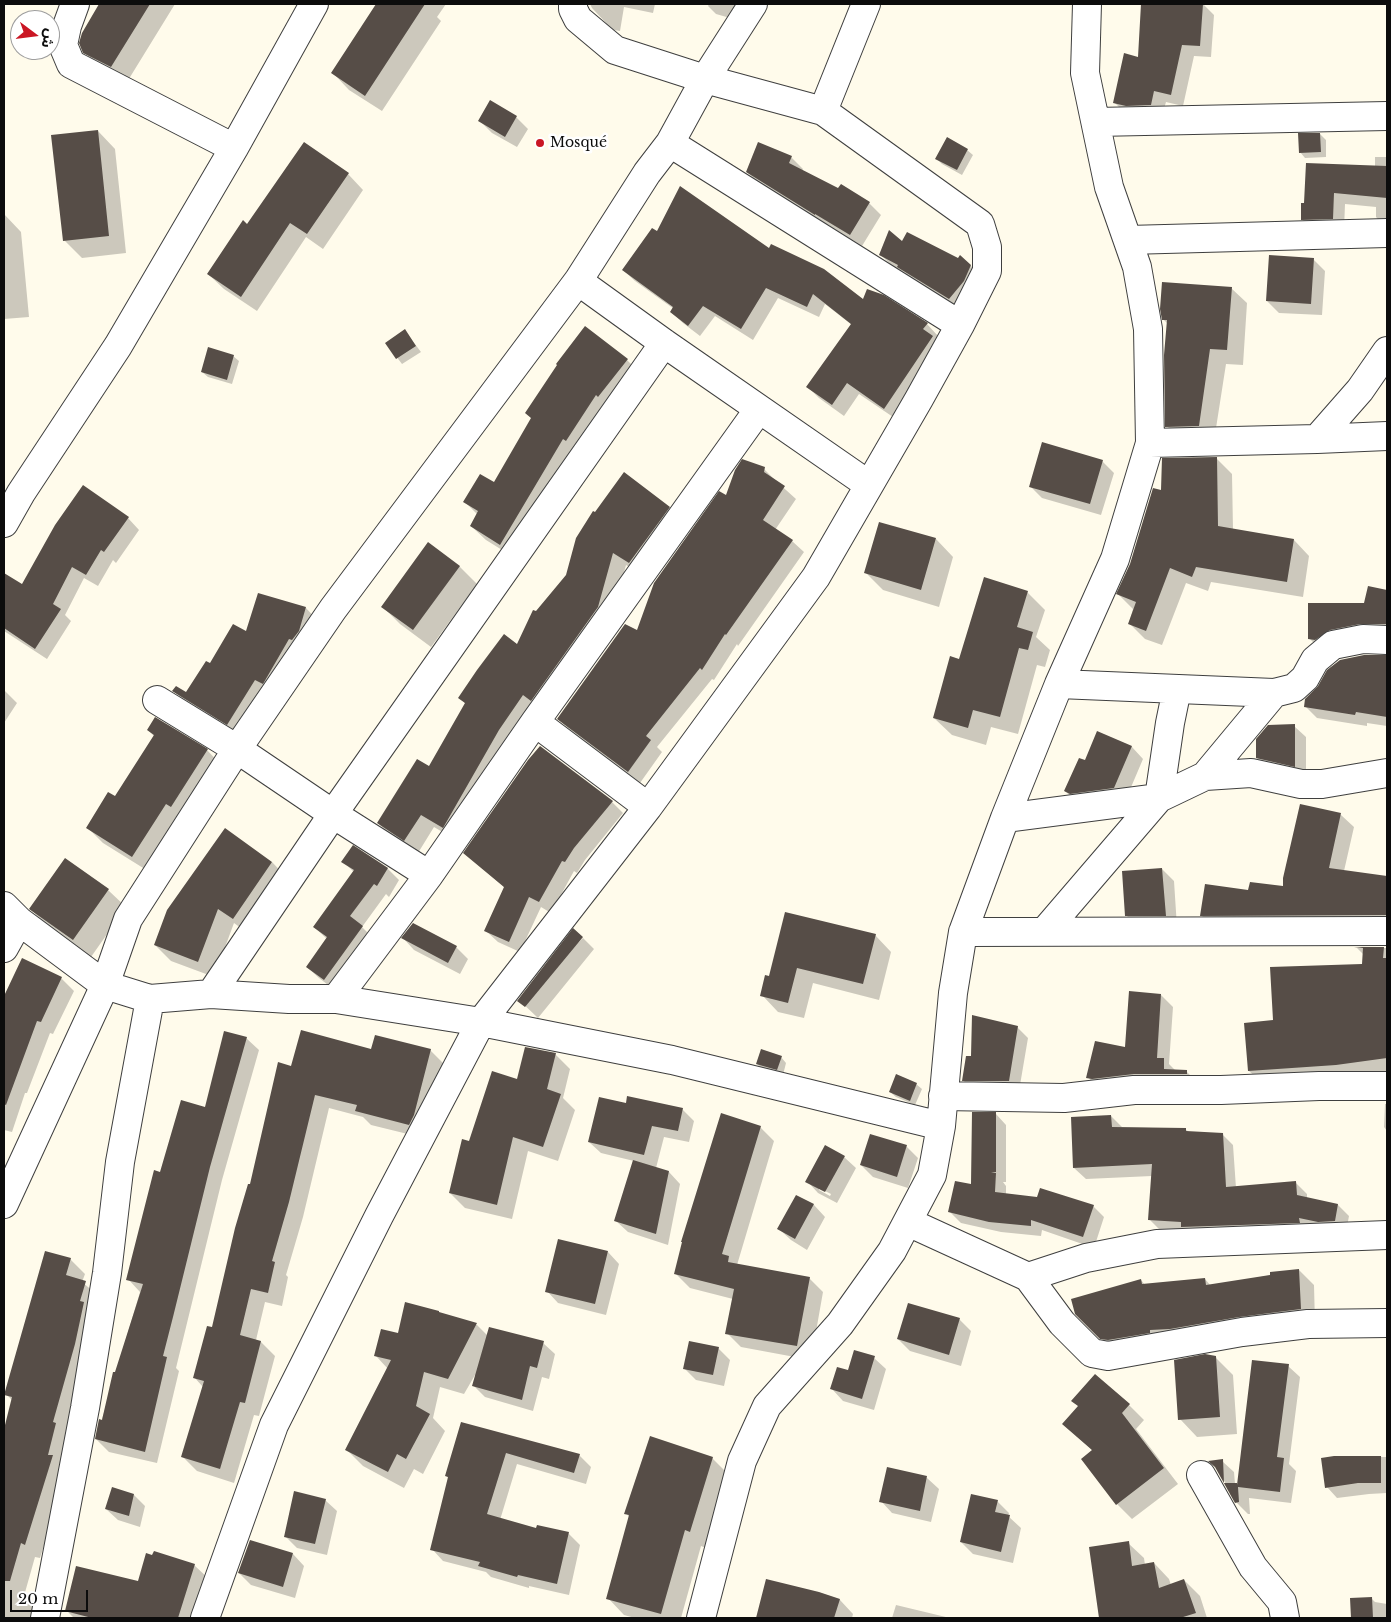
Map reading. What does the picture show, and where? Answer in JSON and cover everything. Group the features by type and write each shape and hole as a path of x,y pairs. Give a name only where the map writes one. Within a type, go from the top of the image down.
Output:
{"street":[{"path":"75,4 63,45 71,64 234,148"},
{"path":"4,523 21,493 118,346 234,148 314,4"},
{"path":"205,1618 274,1425 379,1216 481,1022 648,807 816,577 960,325 987,271 987,246 980,224 823,111 705,78 615,50 578,19 572,9 573,4"},
{"path":"4,1204 105,985 128,919 237,749 334,608 578,281 646,173 670,144 705,78 753,4"},
{"path":"823,111 866,4"},
{"path":"701,1618 742,1462 767,1406 840,1324 892,1251 932,1175 941,1126 952,992 963,932 1005,818 1059,684 1115,558 1150,443 1148,329 1137,267 1109,187 1085,73 1087,4"},
{"path":"1096,122 1387,116"},
{"path":"670,144 960,325"},
{"path":"1128,240 1387,233"},
{"path":"578,281 664,344 869,485"},
{"path":"211,994 334,814 664,344"},
{"path":"1317,439 1360,390 1387,351"},
{"path":"336,999 429,875 535,722 759,409"},
{"path":"1150,443 1387,436"},
{"path":"1059,684 1274,693 1294,688 1305,678 1315,660 1333,645 1363,639 1387,640"},
{"path":"1044,932 1159,798 1177,689"},
{"path":"1206,776 1274,693"},
{"path":"157,700 237,749 429,875"},
{"path":"535,722 648,807"},
{"path":"1005,818 1159,798 1206,776 1251,773 1301,784 1322,784 1387,773"},
{"path":"4,948 12,913 105,985 150,998 211,994 289,999 336,999 481,1022 672,1060 941,1126"},
{"path":"963,932 1387,931"},
{"path":"45,1618 85,1408 108,1272 120,1162 150,998"},
{"path":"944,1096 1064,1098 1134,1090 1387,1086"},
{"path":"908,1222 1028,1277 1062,1323 1092,1353 1108,1356 1125,1354 1242,1332 1308,1324 1387,1322"},
{"path":"1028,1277 1086,1258 1157,1244 1387,1235"},
{"path":"1201,1474 1253,1567 1282,1602 1285,1618"}],"building":[{"path":"99,4 150,4 111,67 83,53 79,43 82,33"},
{"path":"376,4 425,4 365,96 331,73"},
{"path":"1141,4 1203,4 1200,46 1182,45 1171,95 1154,91 1151,105 1126,106 1113,103 1124,53 1138,57"},
{"path":"490,100 517,116 505,137 478,121"},
{"path":"98,130 109,236 63,241 51,135"},
{"path":"1298,133 1320,133 1321,152 1299,153"},
{"path":"947,137 968,149 957,170 935,159"},
{"path":"304,142 349,173 307,234 290,223 241,297 207,274 243,220 247,224"},
{"path":"758,142 792,156 789,163 838,188 841,184 870,202 850,235 746,172"},
{"path":"1306,163 1387,166 1387,198 1334,193 1333,219 1301,220 1301,203 1304,203"},
{"path":"680,186 769,248 771,244 824,269 863,299 867,289 884,295 928,323 923,329 933,336 884,409 847,383 832,405 806,387 851,324 813,294 807,307 766,288 741,329 703,306 688,326 670,312 673,307 622,270 652,228 657,231"},
{"path":"889,230 902,241 907,232 958,258 960,255 971,265 964,281 949,299 897,267 898,265 879,255"},
{"path":"1269,255 1314,258 1311,304 1266,301"},
{"path":"1162,282 1232,287 1227,350 1210,349 1199,426 1165,427 1164,355 1167,320 1162,320 1160,309"},
{"path":"585,326 628,359 598,397 596,395 566,441 563,439 500,545 470,526 478,511 463,502 480,474 494,482 531,418 525,413 556,364"},
{"path":"405,329 416,346 396,359 385,343"},
{"path":"208,347 234,355 227,380 201,372"},
{"path":"1042,442 1103,460 1090,504 1029,487"},
{"path":"1217,457 1218,526 1294,539 1287,582 1196,567 1192,577 1170,568 1146,631 1128,624 1136,602 1116,594 1130,564 1153,488 1161,490 1162,458"},
{"path":"742,459 765,467 764,472 785,486 763,520 793,540 725,634 702,670 700,668 646,736 651,740 628,772 557,719 625,624 637,630 654,583 719,491 726,495 735,470"},
{"path":"624,472 670,507 629,563 613,553 598,607 531,701 523,695 499,730 443,828 421,815 404,841 377,823 417,759 429,766 465,703 458,698 504,634 517,644 533,610 536,611 566,575 576,538 593,511 595,512"},
{"path":"83,485 129,517 104,552 101,550 86,575 72,567 53,604 61,609 35,649 4,628 4,573 22,584 55,525"},
{"path":"879,522 936,538 921,590 864,573"},
{"path":"428,542 460,566 413,630 381,607"},
{"path":"984,577 1028,591 1017,627 1033,632 1028,650 1019,648 1000,717 973,710 968,728 933,718 950,656 959,659"},
{"path":"1368,586 1387,590 1387,624 1360,624 1330,630 1315,640 1308,639 1308,603 1364,603"},
{"path":"258,593 306,607 299,631 292,640 289,639 263,684 255,680 227,725 172,691 176,686 186,692 206,661 210,663 233,624 246,631"},
{"path":"1364,655 1387,655 1387,717 1356,712 1355,715 1304,707 1305,699 1318,686 1327,670 1340,660"},
{"path":"155,717 208,749 171,807 166,804 132,857 86,828 108,792 115,796 154,735 147,730"},
{"path":"1295,724 1295,767 1256,758 1256,739 1268,725"},
{"path":"1097,731 1132,746 1114,788 1070,794 1064,791 1079,758 1085,760"},
{"path":"540,746 613,801 574,848 565,862 562,861 539,902 529,897 509,942 484,931 504,887 463,853 528,760"},
{"path":"1300,804 1341,813 1329,868 1387,876 1387,915 1200,916 1205,884 1248,890 1250,882 1283,886 1283,878"},
{"path":"225,828 272,862 233,919 218,909 198,962 154,945 167,910"},
{"path":"353,845 388,868 377,886 374,884 350,916 363,926 324,980 306,967 327,937 313,927 354,870 341,862"},
{"path":"65,858 109,889 73,940 29,909"},
{"path":"1162,868 1166,916 1125,916 1122,871"},
{"path":"785,912 876,934 863,984 797,968 788,1003 760,996 765,975 769,976"},
{"path":"413,923 457,946 448,963 401,938"},
{"path":"573,928 583,937 525,1007 517,1001"},
{"path":"1354,947 1384,947 1383,958 1387,958 1387,1058 1336,1065 1248,1071 1244,1023 1273,1020 1270,967 1362,964 1363,948"},
{"path":"22,958 62,977 41,1022 37,1021 6,1105 4,1104 4,996"},
{"path":"1129,991 1161,994 1157,1058 1164,1058 1164,1069 1187,1070 1187,1074 1134,1074 1086,1078 1095,1041 1125,1047"},
{"path":"972,1015 1018,1026 1009,1081 962,1081 966,1056 971,1056"},
{"path":"301,1030 371,1049 375,1035 431,1049 414,1115 409,1125 355,1111 357,1105 315,1095 289,1202 272,1261 275,1262 268,1293 251,1289 240,1335 261,1341 245,1403 240,1402 220,1469 181,1457 204,1381 193,1378 207,1326 212,1327 235,1228 248,1184 250,1184 278,1062 291,1066"},
{"path":"224,1031 247,1037 210,1167 163,1356 167,1357 145,1452 95,1439 99,1419 102,1420 113,1372 115,1372 143,1284 126,1280 154,1170 160,1172 181,1100 205,1107"},
{"path":"525,1047 556,1053 547,1089 561,1094 543,1147 513,1137 497,1205 449,1193 462,1139 469,1141 492,1071 517,1079"},
{"path":"761,1049 782,1056 777,1070 756,1064"},
{"path":"896,1074 917,1083 910,1101 889,1092"},
{"path":"627,1096 683,1108 678,1131 652,1126 644,1155 588,1142 599,1097 626,1103"},
{"path":"972,1112 996,1112 996,1172 991,1172 996,1173 995,1192 1037,1197 1040,1188 1094,1205 1083,1237 1031,1220 1031,1226 989,1222 948,1212 955,1181 971,1184"},
{"path":"721,1113 761,1126 722,1254 729,1256 728,1262 810,1277 797,1346 725,1334 734,1289 674,1274 681,1242"},
{"path":"1111,1115 1112,1127 1186,1128 1186,1131 1223,1133 1226,1187 1296,1181 1297,1195 1338,1204 1335,1221 1318,1222 1299,1218 1300,1223 1181,1227 1181,1222 1148,1220 1152,1164 1073,1168 1071,1117"},
{"path":"870,1134 907,1145 897,1177 860,1165"},
{"path":"825,1145 845,1156 825,1192 805,1182"},
{"path":"633,1160 669,1171 656,1234 614,1221"},
{"path":"796,1195 814,1204 795,1239 777,1229"},
{"path":"558,1239 608,1251 595,1304 545,1292"},
{"path":"45,1251 71,1258 66,1275 86,1281 80,1301 84,1302 75,1344 53,1422 56,1423 48,1455 53,1455 25,1545 21,1543 10,1581 4,1581 4,1429 12,1397 4,1395"},
{"path":"1299,1269 1301,1309 1170,1329 1150,1330 1150,1333 1108,1340 1100,1339 1075,1314 1071,1299 1141,1279 1142,1284 1205,1278 1206,1285 1270,1275 1270,1272"},
{"path":"405,1302 477,1323 448,1379 424,1372 416,1406 430,1414 406,1459 397,1454 388,1472 345,1450 391,1360 374,1356 381,1329 398,1333"},
{"path":"908,1303 960,1318 949,1355 897,1339"},
{"path":"489,1327 544,1341 537,1368 530,1366 522,1400 472,1386"},
{"path":"689,1341 719,1347 713,1375 683,1369"},
{"path":"854,1350 875,1356 862,1399 830,1389 837,1367 848,1370"},
{"path":"1205,1354 1216,1356 1220,1417 1178,1420 1174,1360"},
{"path":"1252,1360 1289,1364 1277,1457 1284,1458 1280,1492 1238,1487 1239,1502 1235,1503 1215,1467 1208,1461 1223,1459 1224,1483 1237,1483 1237,1485"},
{"path":"1095,1374 1130,1404 1122,1413 1164,1468 1116,1505 1081,1459 1092,1450 1062,1424 1078,1406 1071,1401"},
{"path":"461,1422 580,1454 574,1473 506,1453 487,1514 536,1528 537,1525 569,1532 557,1584 518,1575 517,1577 478,1566 480,1562 430,1550 448,1477 445,1476"},
{"path":"650,1436 713,1457 690,1532 685,1530 661,1614 606,1599 629,1515 624,1514"},
{"path":"1334,1456 1381,1456 1381,1483 1358,1483 1325,1488 1321,1458"},
{"path":"887,1467 927,1476 920,1511 879,1502"},
{"path":"112,1487 134,1494 129,1516 105,1509"},
{"path":"294,1491 326,1499 315,1544 284,1537"},
{"path":"971,1494 998,1500 995,1512 1010,1515 1001,1552 960,1542"},
{"path":"250,1540 293,1553 283,1587 238,1573"},
{"path":"1129,1541 1132,1566 1154,1562 1159,1588 1184,1579 1196,1613 1180,1618 1099,1618 1089,1547"},
{"path":"154,1551 195,1564 178,1618 92,1618 65,1611 76,1566 138,1581 146,1553 152,1555"},
{"path":"766,1579 840,1599 834,1618 756,1618"},
{"path":"1372,1597 1373,1618 1351,1618 1350,1598"}],"place":[{"name":"Mosqué","path":"540,143"}]}
